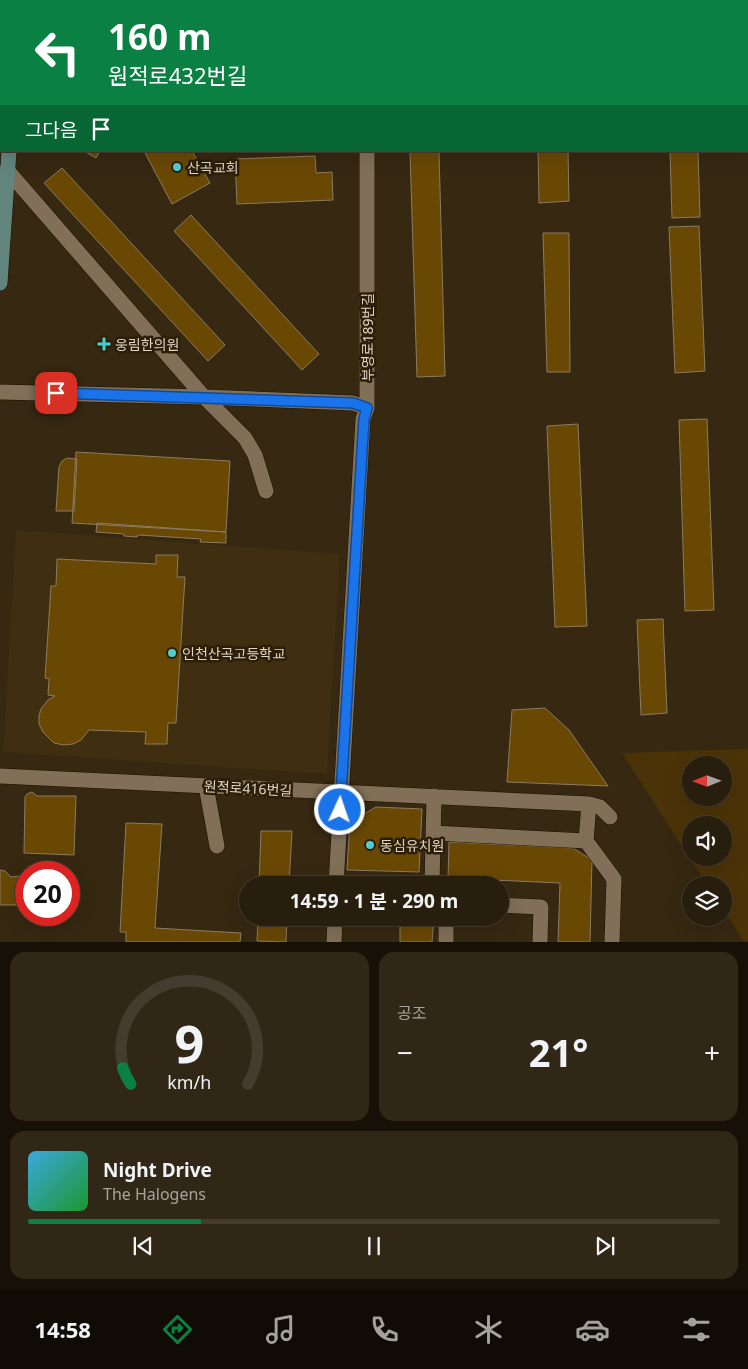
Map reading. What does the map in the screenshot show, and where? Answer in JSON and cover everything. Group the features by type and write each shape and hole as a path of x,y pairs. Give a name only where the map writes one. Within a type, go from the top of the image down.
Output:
{"main road":[{"path":"0,283 9,152"}],"street":[{"path":"689,0 715,0"},
{"name":"부영로189번길","path":"336,876 364,419 367,408 367,152"},
{"path":"7,170 204,397 244,438 255,455 262,471 266,492"},
{"path":"0,392 353,403 367,408"},
{"name":"원적로416번길","path":"0,776 589,804 600,808 610,817"},
{"path":"206,786 217,846"},
{"path":"432,876 434,796"},
{"path":"589,804 586,841 614,879 612,942"},
{"path":"433,832 586,841"},
{"path":"509,905 541,907 540,942"},
{"path":"334,942 335,926"},
{"path":"446,926 446,942"}],"shaded area":[{"name":"인천산곡고등학교","path":"16,530 340,554 327,774 3,752"},
{"path":"748,749 748,941 744,942 732,923 732,876 701,876 695,866 732,866 732,816 682,816 682,846 622,753"}],"building":[{"path":"86,152 99,152 96,158"},
{"name":"산곡교회","path":"145,152 193,152 210,183 172,204"},
{"path":"410,152 439,152 445,376 417,377"},
{"path":"538,152 568,152 569,201 539,203"},
{"path":"670,152 698,152 700,217 672,218"},
{"path":"315,156 316,173 332,172 333,200 237,204 235,159"},
{"path":"62,168 225,345 208,361 44,183"},
{"path":"191,215 319,354 302,370 174,231"},
{"path":"699,226 705,371 675,373 669,227"},
{"path":"543,233 569,233 570,372 547,372"},
{"path":"707,419 714,610 685,611 679,420"},
{"path":"578,424 587,626 555,627 547,426"},
{"path":"76,452 230,461 226,532 72,523"},
{"path":"67,458 77,459 74,511 56,511 59,467 62,461"},
{"path":"97,523 226,532 226,543 200,542 201,539 138,535 137,537 96,532"},
{"path":"156,555 178,555 177,577 185,577 176,723 168,723 167,744 145,744 146,732 89,730 81,740 73,744 54,743 43,732 39,724 39,716 41,709 48,700 55,696 48,695 49,679 45,678 51,586 56,586 57,559 156,564"},
{"path":"663,619 667,713 641,715 637,620"},
{"path":"545,708 569,730 608,786 507,782 512,710"},
{"path":"32,792 37,796 76,796 74,855 24,853 25,797"},
{"name":"동심유치원","path":"376,807 422,809 419,872 347,870 350,822"},
{"path":"126,823 162,824 155,928 241,933 240,942 126,942 126,932 120,932"},
{"path":"261,831 292,831 290,876 259,876"},
{"path":"449,842 573,848 592,860 590,942 558,942 560,883 509,881 509,876 448,876"},
{"path":"0,870 5,871 11,877 15,877 15,905 0,905"},
{"path":"258,926 287,926 286,942 257,941"},
{"path":"400,926 433,926 432,942 400,942"}],"place":[{"name":"산곡교회","path":"177,167"},
{"name":"웅림한의원","path":"104,344"},
{"name":"인천산곡고등학교","path":"172,653"},
{"name":"동심유치원","path":"370,845"}],"route":[{"path":"56,393 353,403 367,408 364,419 340,810"}]}
